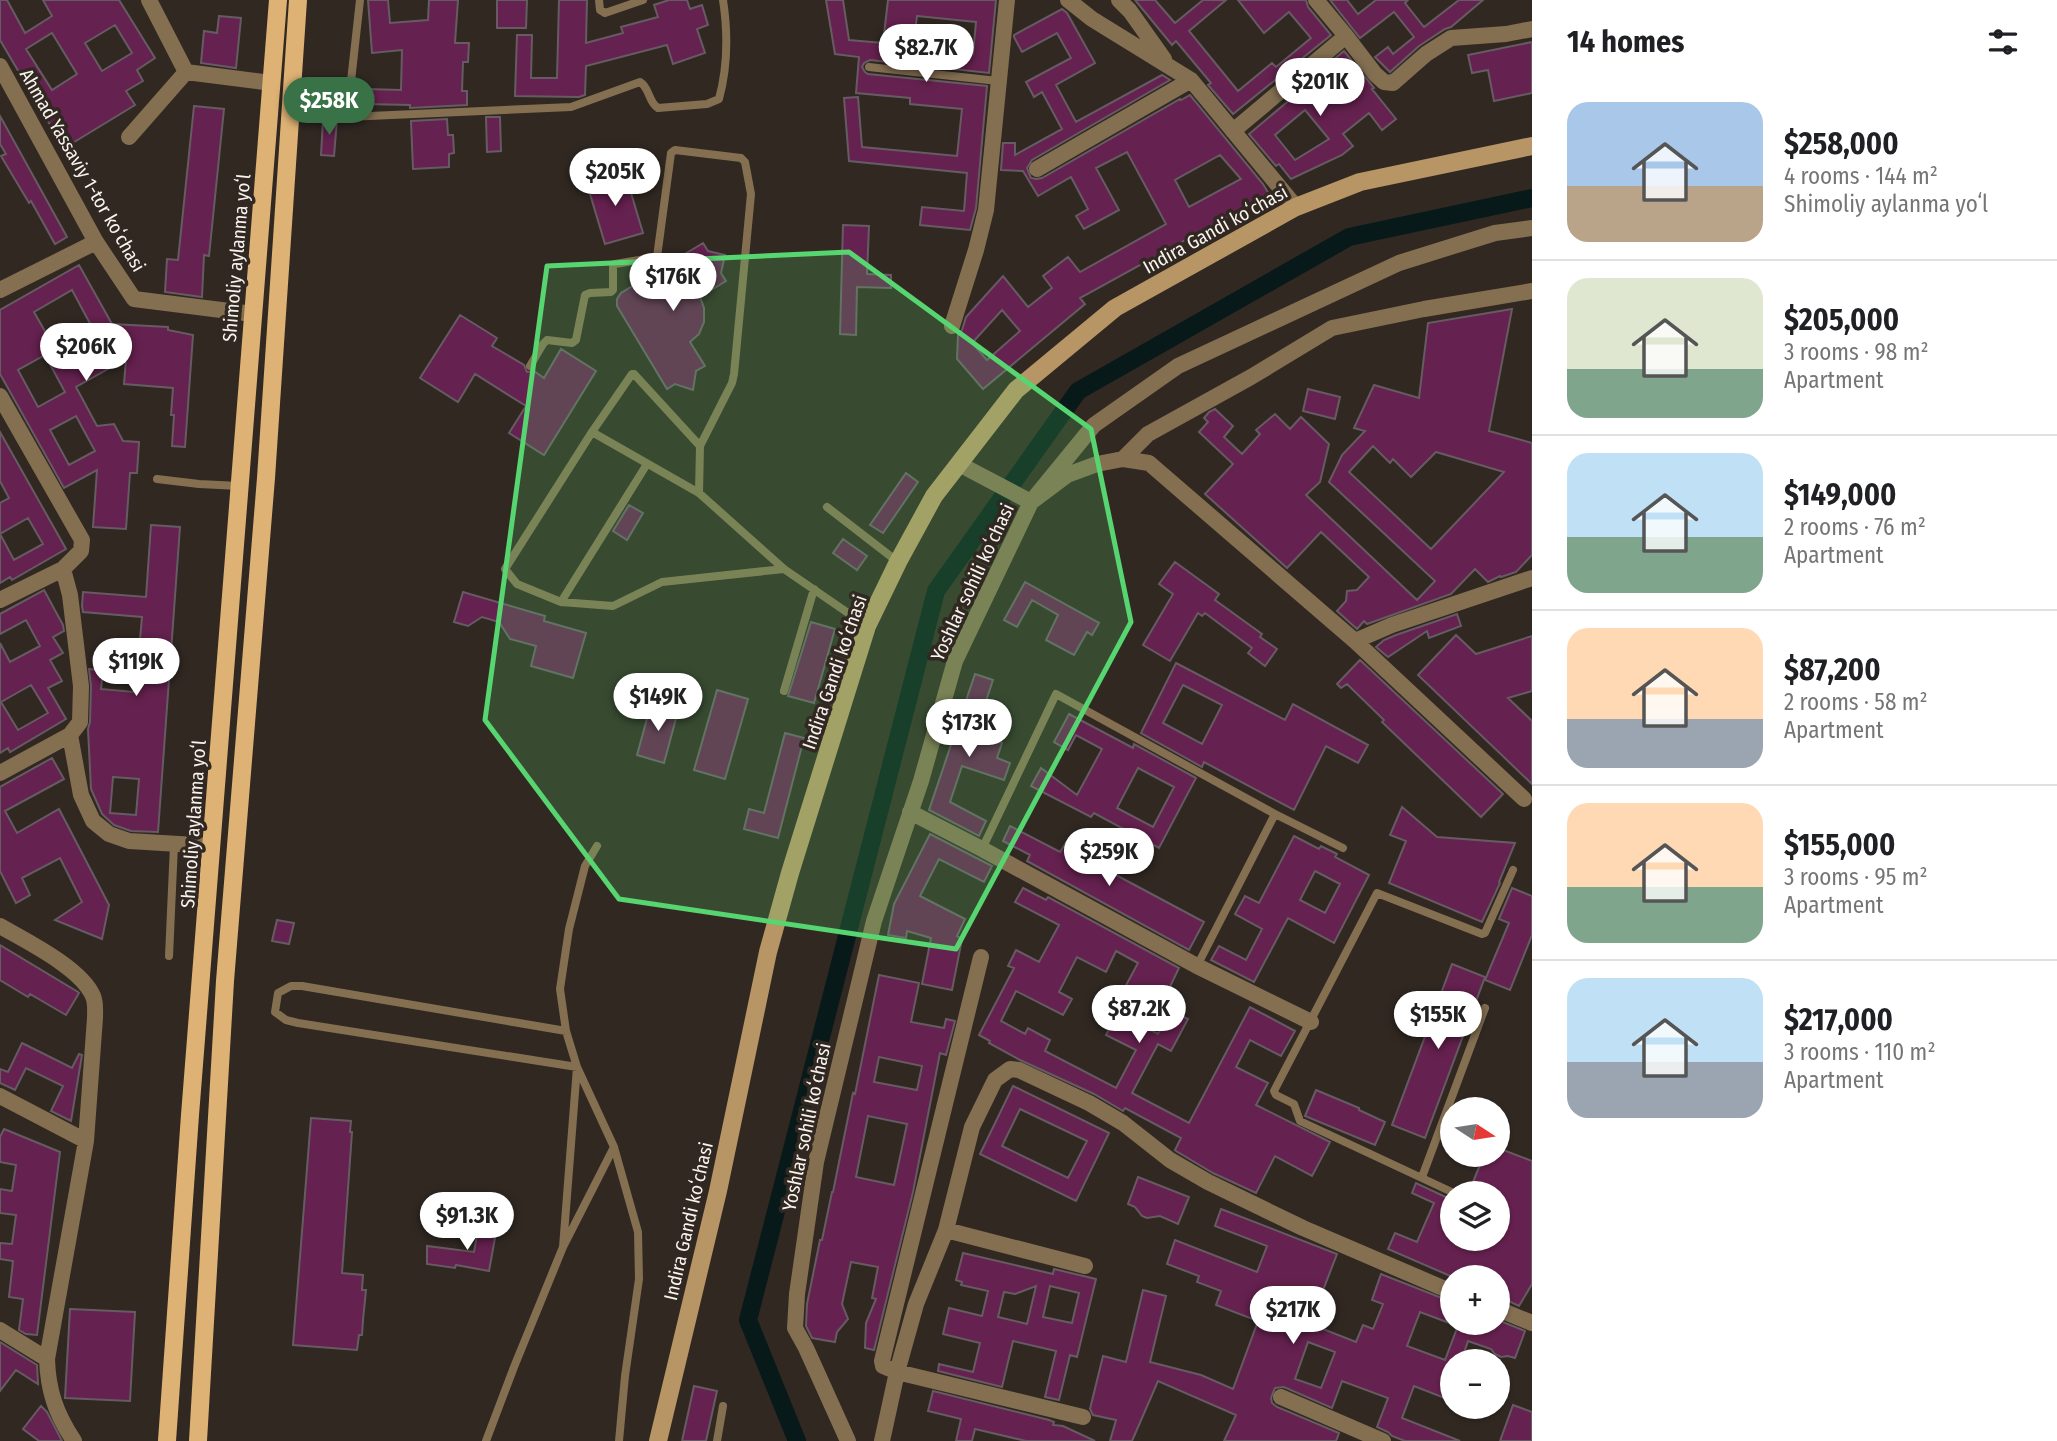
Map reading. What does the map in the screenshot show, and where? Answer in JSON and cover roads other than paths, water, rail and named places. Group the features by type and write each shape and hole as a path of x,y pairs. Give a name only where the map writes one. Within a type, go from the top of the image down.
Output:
{"main road":[{"name":"Shimoliy aylanma yoʻl","path":"167,1441 278,0"},
{"path":"198,1441 225,981 266,478 298,0"},
{"path":"240,482 266,478"},
{"path":"201,979 225,981"}],"street":[{"path":"149,0 186,72"},
{"path":"952,326 986,210 1007,0"},
{"path":"1068,0 1092,19 1191,80 1296,206"},
{"path":"1119,0 1130,10 1171,70"},
{"path":"1316,0 1384,82 1393,83 1426,54 1451,38 1532,29"},
{"path":"1233,131 1346,36"},
{"name":"Ahmad Yassaviy 1-tor koʻchasi","path":"0,66 96,242 134,299 253,314"},
{"path":"186,72 272,83"},
{"path":"129,137 186,72"},
{"path":"1037,169 1191,80"},
{"name":"Indira Gandi koʻchasi","path":"658,1441 718,1191 768,952 790,873 867,625 934,496 1016,390 1115,308 1296,206 1360,183 1532,146"},
{"name":"Yoshlar sohili koʻchasi","path":"848,1441 795,1328 797,1294 816,1162 874,921 955,661 1031,502 1094,425 1178,366 1399,263 1495,233 1532,228"},
{"path":"0,290 96,242"},
{"path":"1124,459 1148,434 1332,328 1424,309 1532,292"},
{"path":"0,396 82,540 81,551 63,569 0,600"},
{"path":"959,464 1031,502 1067,475 1097,464 1124,459 1149,463 1355,641 1524,799"},
{"path":"0,773 70,735 80,722 80,686 70,594 63,569"},
{"path":"1355,641 1392,625 1532,578"},
{"path":"70,735 81,795 93,821 109,834 129,841 212,846"},
{"path":"910,812 1197,966 1311,1022"},
{"path":"0,926 57,960 82,979 95,999 86,1142 47,1359 50,1395 74,1441"},
{"path":"981,957 881,1361 883,1366 897,1372 1083,1417"},
{"path":"882,1441 916,1304 946,1230 972,1127 995,1080 1010,1069 1018,1070 1090,1103 1123,1123 1170,1160 1208,1182 1303,1228 1440,1287"},
{"path":"0,1096 86,1142"},
{"path":"946,1230 1085,1266"},
{"path":"1510,1314 1532,1323"},
{"path":"0,1330 47,1359"},
{"path":"1281,1397 1384,1441"}],"lane":[{"path":"348,117 360,0"},
{"path":"599,0 600,10 605,13 643,0"},
{"path":"292,86 348,117 571,107 640,82 645,85 653,105 658,108 707,104 719,99 725,76 726,25 723,0"},
{"path":"869,67 998,81"},
{"path":"530,366 547,340 572,343 576,340 585,295 613,290 615,264 657,257 671,153 675,150 741,158 745,162 751,194 733,383 700,446 699,492"},
{"path":"700,446 632,374 505,569 517,584 561,602 613,606 662,582 784,569"},
{"path":"592,432 699,492 784,569 867,625"},
{"path":"561,602 648,464"},
{"path":"157,479 199,484 240,482"},
{"path":"827,507 898,562"},
{"path":"784,691 814,589"},
{"path":"982,849 1056,694 1275,814 1343,848"},
{"path":"1197,966 1275,814"},
{"path":"169,956 174,845"},
{"path":"597,846 585,866 569,929 560,989 566,1031 577,1067 614,1147 638,1232 639,1279 619,1441"},
{"path":"1440,1186 1300,1121 1294,1104 1276,1095 1274,1091 1377,893 1482,934 1485,933 1513,870"},
{"path":"566,1031 302,986 291,986 278,993 275,1012 286,1020 298,1023 577,1067"},
{"path":"1422,1177 1485,1008"},
{"path":"563,1247 577,1067"},
{"path":"486,1441 563,1247 614,1147"},
{"path":"717,1441 723,1406"}],"waterway":[{"path":"797,1441 748,1320 936,591 1078,391 1349,237 1532,198"}]}
